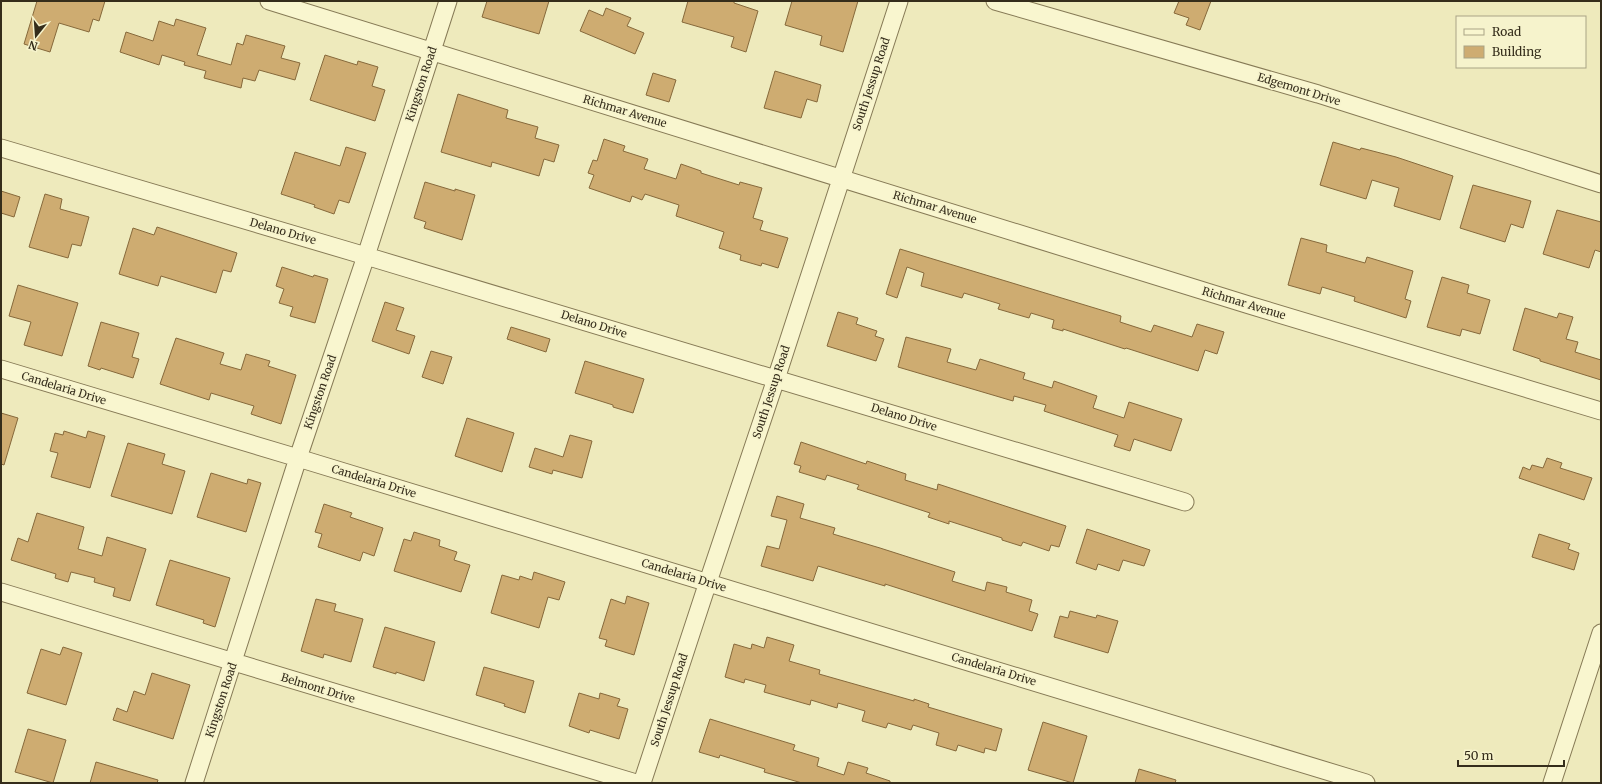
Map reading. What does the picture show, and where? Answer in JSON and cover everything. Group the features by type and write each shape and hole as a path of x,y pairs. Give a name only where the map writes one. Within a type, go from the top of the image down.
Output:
{"street":[{"name":"Richmar Avenue","path":"269,1 841,177 1249,305 1601,410"},
{"name":"Kingston Road","path":"194,783 298,458 366,256 448,1"},
{"name":"South Jessup Road","path":"642,783 899,1"},
{"name":"Edgemont Drive","path":"995,1 1318,94 1601,184"},
{"name":"Delano Drive","path":"1,148 1185,502"},
{"name":"Candelaria Drive","path":"1,369 708,582 1366,783"},
{"name":"Belmont Drive","path":"1,592 636,783"},
{"path":"1552,783 1601,633"}],"building":[{"path":"37,1 105,1 99,21 93,19 89,32 59,23 50,52 24,44"},
{"path":"487,1 549,1 539,34 482,17"},
{"path":"688,1 734,1 734,3 758,11 746,52 731,47 734,37 682,22"},
{"path":"792,1 858,1 843,52 820,45 822,36 785,25"},
{"path":"1179,1 1211,1 1200,30 1186,25 1189,18 1174,13"},
{"path":"606,8 631,18 627,26 644,33 635,54 580,31 589,10 603,16"},
{"path":"176,19 206,28 197,55 231,65 237,43 243,45 246,35 285,46 281,58 300,63 295,80 259,70 255,81 243,78 241,88 204,78 206,71 184,65 185,62 162,55 159,65 120,52 126,32 153,41 159,21 174,26"},
{"path":"325,55 357,65 358,61 378,67 372,86 385,90 375,121 310,100"},
{"path":"775,71 821,85 817,102 807,99 801,118 764,108"},
{"path":"653,73 676,80 669,102 646,95"},
{"path":"458,94 508,110 506,118 538,127 535,138 559,145 554,162 544,159 539,176 492,162 491,167 441,152"},
{"path":"604,139 625,146 623,151 648,159 644,169 676,179 681,164 701,171 701,173 739,185 740,182 762,188 753,218 763,221 760,230 788,238 778,268 762,263 761,266 740,260 741,255 719,248 724,232 676,216 679,205 645,194 642,200 632,196 630,202 589,188 594,175 588,173 593,160 597,161"},
{"path":"1333,142 1360,150 1361,148 1396,157 1453,176 1440,220 1394,206 1399,188 1372,180 1366,199 1320,185"},
{"path":"346,147 366,153 349,203 339,200 334,214 314,207 315,205 281,194 295,152 340,166"},
{"path":"425,182 475,195 462,240 424,228 426,222 414,218"},
{"path":"1473,185 1531,201 1523,228 1511,224 1505,242 1460,228"},
{"path":"1,191 20,197 14,217 1,213"},
{"path":"45,194 62,199 60,209 89,217 81,246 72,244 68,258 29,247"},
{"path":"1557,210 1601,222 1601,252 1595,250 1589,268 1543,254"},
{"path":"157,227 237,253 231,272 223,270 216,293 161,276 158,286 119,274 133,228 154,235"},
{"path":"1301,238 1327,245 1326,252 1365,263 1367,257 1413,271 1405,299 1411,301 1406,318 1354,301 1355,297 1322,287 1320,294 1288,285"},
{"path":"900,249 1121,316 1120,322 1151,332 1154,325 1192,337 1197,324 1224,332 1217,354 1205,350 1198,371 1063,329 1063,331 1052,328 1054,320 1031,313 1029,318 998,309 1000,304 964,293 962,298 921,286 924,273 907,267 897,298 886,294"},
{"path":"282,267 313,277 314,275 328,279 315,323 290,316 293,307 279,303 284,289 276,286"},
{"path":"1442,277 1469,285 1467,293 1490,300 1480,334 1462,329 1460,336 1427,327"},
{"path":"18,285 78,303 62,356 24,345 31,322 9,316"},
{"path":"385,302 404,308 396,330 415,336 409,354 372,341"},
{"path":"1525,308 1557,318 1559,313 1573,317 1566,339 1578,342 1575,352 1601,360 1601,380 1540,361 1540,359 1513,350"},
{"path":"838,312 858,318 856,324 877,331 875,336 884,339 876,361 827,346"},
{"path":"101,322 139,333 132,357 139,359 133,378 101,368 100,370 88,366"},
{"path":"511,327 550,339 546,352 507,339"},
{"path":"906,337 951,349 947,362 976,370 980,359 1025,373 1023,379 1052,388 1054,381 1097,396 1093,408 1124,418 1129,402 1182,419 1171,451 1134,439 1130,451 1114,446 1118,435 1044,411 1046,405 1014,396 1013,401 898,367"},
{"path":"176,338 224,353 220,364 241,370 246,354 270,361 268,366 296,375 281,424 251,414 254,406 211,393 209,400 160,384"},
{"path":"431,351 452,357 443,384 422,377"},
{"path":"585,361 644,379 633,413 575,393"},
{"path":"1,413 18,418 4,465 1,464"},
{"path":"467,418 514,433 502,472 455,456"},
{"path":"64,431 86,438 88,431 105,436 90,488 51,477 58,453 50,451 55,433 63,435"},
{"path":"570,435 592,441 582,478 553,470 552,474 529,467 535,448 563,457"},
{"path":"801,442 866,464 867,461 906,474 905,480 937,490 938,484 1066,526 1059,547 1051,545 1049,551 1023,542 1021,546 1002,540 1002,538 949,521 949,524 928,517 930,513 857,489 859,485 827,475 825,480 799,472 801,466 794,464"},
{"path":"128,443 165,454 162,464 185,471 172,514 111,496"},
{"path":"1547,458 1562,463 1560,468 1592,478 1584,500 1519,478 1523,467 1530,470 1532,465 1543,468"},
{"path":"211,473 247,484 248,479 261,483 246,532 197,517"},
{"path":"777,496 804,504 800,518 835,528 833,534 955,572 952,581 985,591 987,582 1007,587 1006,592 1032,600 1029,611 1038,614 1032,631 885,584 885,586 818,566 813,581 761,566 767,546 779,549 787,520 771,516"},
{"path":"324,504 352,513 350,517 383,528 374,556 363,552 360,561 318,547 322,534 315,532"},
{"path":"37,513 84,527 78,549 102,556 107,537 146,549 130,601 113,596 115,588 94,582 95,578 71,572 68,582 55,578 56,574 11,560 18,538 28,542"},
{"path":"1087,529 1150,550 1144,566 1123,560 1119,571 1098,564 1096,570 1076,563"},
{"path":"414,532 440,540 439,546 457,552 454,560 470,565 461,592 394,571 404,539 411,541"},
{"path":"1539,534 1570,544 1568,549 1579,553 1574,570 1532,557"},
{"path":"170,560 230,578 215,627 203,623 204,620 156,605"},
{"path":"534,572 565,582 559,600 548,597 539,628 491,613 502,575 519,580 520,576 532,580"},
{"path":"627,596 649,603 634,655 605,646 607,640 599,638 611,599 625,604"},
{"path":"316,599 336,604 334,611 363,619 351,662 324,654 323,658 301,651"},
{"path":"1070,611 1096,618 1097,615 1118,621 1108,653 1054,637 1060,616 1068,618"},
{"path":"385,627 435,642 424,681 396,672 396,674 373,667"},
{"path":"767,637 794,645 789,661 820,670 819,674 914,701 914,699 929,704 928,707 1002,729 996,751 985,748 984,753 958,745 956,751 936,745 939,733 913,725 911,730 888,723 886,728 862,721 865,711 838,703 837,708 811,700 810,705 764,692 766,685 745,679 744,683 725,677 734,644 751,649 752,644 764,648"},
{"path":"63,647 82,653 66,705 27,693 41,649 60,655"},
{"path":"484,667 534,681 525,713 504,706 505,704 476,695"},
{"path":"152,673 190,685 173,739 113,720 117,708 127,712 134,691 145,695"},
{"path":"579,693 599,699 600,693 620,699 617,706 628,709 619,739 590,730 589,733 569,726"},
{"path":"710,719 795,745 793,750 819,758 817,766 844,775 848,762 868,768 866,773 890,781 890,783 802,783 764,772 765,769 720,755 719,758 699,752"},
{"path":"1043,722 1087,736 1073,783 1028,770"},
{"path":"28,729 66,740 53,783 15,772"},
{"path":"96,762 158,780 157,783 90,783"},
{"path":"1139,769 1176,780 1175,783 1135,783"}]}
